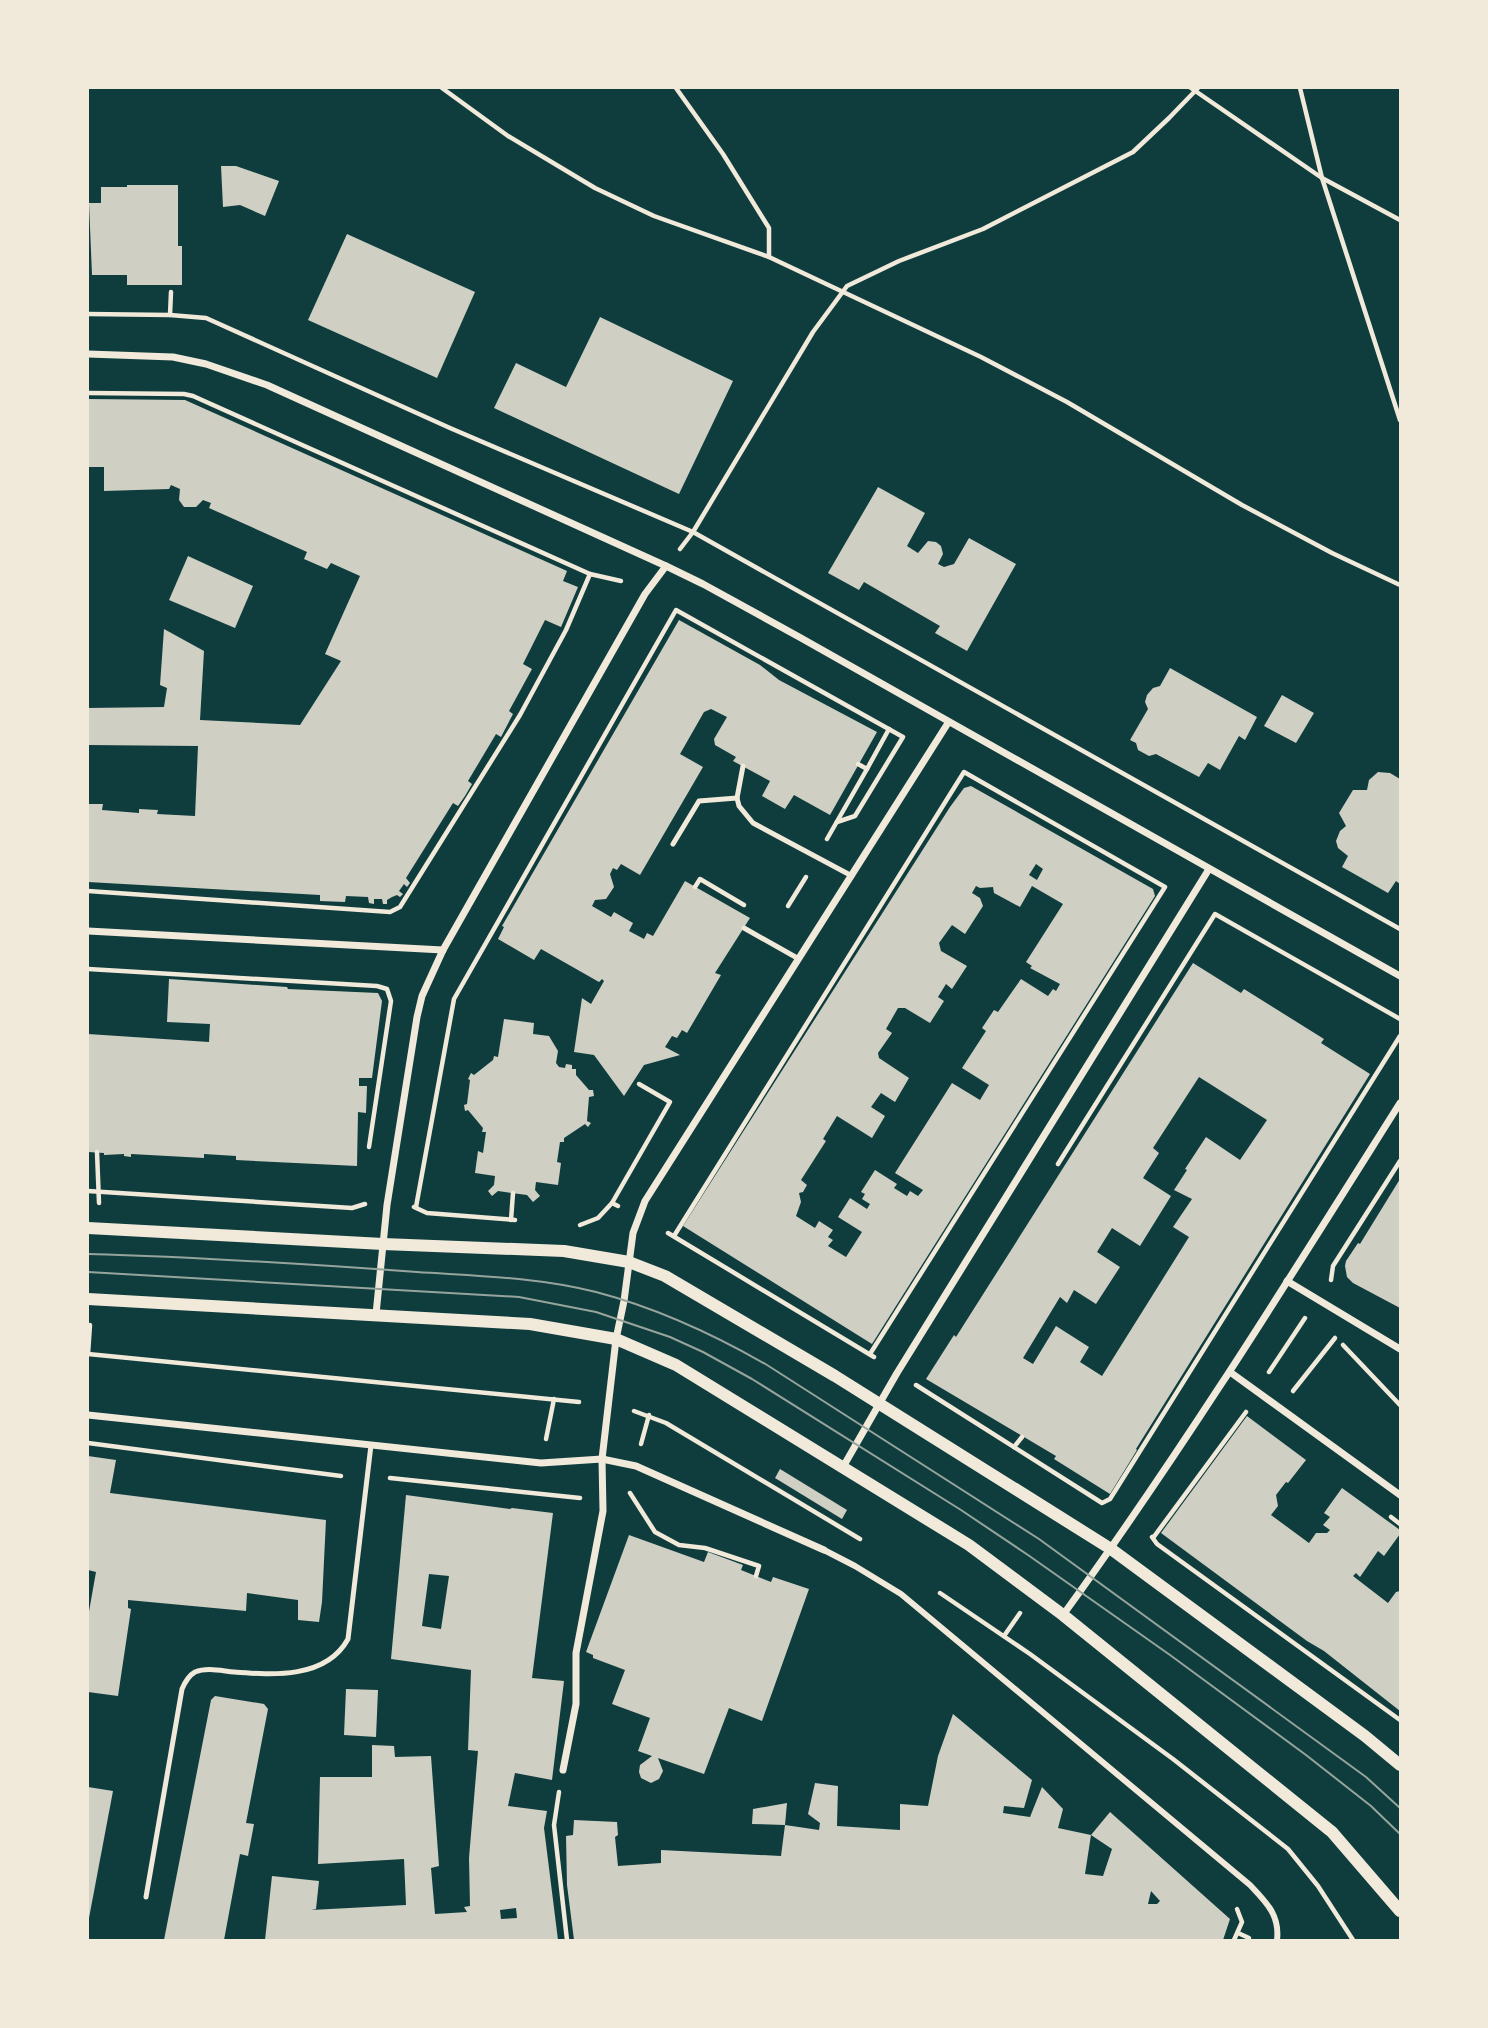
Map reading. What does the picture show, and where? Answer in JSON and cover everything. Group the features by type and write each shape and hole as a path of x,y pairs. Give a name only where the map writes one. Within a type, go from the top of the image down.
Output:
{"street":[{"path":"88,354 173,357 222,369 267,385 666,566 714,590 1401,976"},
{"path":"376,1314 383,1244 422,996 443,950 645,594 666,566"},
{"path":"563,1770 576,1704 576,1653 603,1511 601,1459 633,1233 645,1201 948,723"},
{"path":"843,1467 879,1404 1209,869"},
{"path":"88,931 443,950"},
{"path":"1063,1615 1111,1549 1230,1372 1401,1103"},
{"path":"88,1228 564,1251 629,1262 665,1276 879,1404 1111,1549 1366,1736 1401,1765"},
{"path":"1287,1282 1401,1349"},
{"path":"88,1299 530,1324 616,1339 676,1365 969,1545 1063,1615 1332,1832 1401,1911"},
{"path":"1230,1372 1401,1495"},
{"path":"88,1415 541,1463 601,1459 636,1466 824,1550 901,1594 1250,1885 1275,1914 1277,1941"}],"lane":[{"path":"743,766 737,798 739,806 752,823 852,876"},
{"path":"673,844 699,802 737,798"},
{"path":"746,929 799,960"},
{"path":"146,1897 182,1689 186,1680 192,1674 205,1670 276,1673 318,1666 336,1656 348,1639 371,1445"}],"path":[{"path":"442,88 508,136 595,188 654,216 769,257 1022,377 1242,505 1332,553 1401,585"},
{"path":"676,88 723,154 769,228 769,257"},
{"path":"1300,88 1322,178 1401,420"},
{"path":"693,532 813,332 842,290 853,282 899,261 984,229 1133,152 1195,89 1322,178 1401,220"},
{"path":"170,315 171,292"},
{"path":"88,314 206,318 450,428 693,532 1401,929"},
{"path":"88,393 193,396 590,574 621,581"},
{"path":"88,891 390,912 400,907 520,715 566,630 590,574"},
{"path":"522,1221 427,1213 416,1207 454,999 676,610 903,737 855,816 837,822"},
{"path":"788,906 889,729"},
{"path":"858,764 867,769"},
{"path":"668,1233 872,1355 1165,887 957,768"},
{"path":"674,1236 964,772"},
{"path":"695,887 700,879 758,913 746,929"},
{"path":"1057,1166 1213,914 1401,1019"},
{"path":"88,969 377,986 387,989 391,1001 369,1151"},
{"path":"919,1385 1102,1503 1110,1499 1401,1036"},
{"path":"575,1225 592,1222 612,1203 670,1102 639,1084"},
{"path":"97,1152 99,1204"},
{"path":"1334,1286 1330,1276 1333,1266 1401,1161"},
{"path":"88,1191 352,1208 361,1204"},
{"path":"511,1220 513,1193"},
{"path":"612,1203 619,1207"},
{"path":"1265,1377 1309,1311"},
{"path":"90,1320 88,1355 579,1402"},
{"path":"1288,1398 1336,1337 1401,1405"},
{"path":"545,1447 555,1399"},
{"path":"1252,1413 1247,1412 1242,1416 1150,1536 1157,1544 1401,1720"},
{"path":"640,1447 649,1415"},
{"path":"1013,1447 1021,1437"},
{"path":"88,1443 341,1476"},
{"path":"385,1478 588,1498"},
{"path":"630,1493 655,1532 679,1545 705,1548 759,1566 757,1576"},
{"path":"1390,1516 1401,1524"},
{"path":"1004,1636 1023,1609"},
{"path":"563,1770 554,1825 567,1941"},
{"path":"1238,1933 1249,1938"}],"building":[{"path":"221,166 236,166 279,181 265,216 240,205 223,207"},
{"path":"178,185 178,246 182,246 182,285 127,285 127,275 92,275 89,203 101,203 101,187"},
{"path":"347,234 475,292 437,378 308,320"},
{"path":"600,317 733,381 679,494 494,408 516,363 566,387"},
{"path":"88,399 185,400 567,571 563,581 578,587 561,627 545,620 523,664 532,669 509,711 513,714 501,737 496,734 468,781 472,784 465,796 458,806 453,803 406,878 410,883 407,887 404,884 399,891 403,894 400,897 392,897 387,900 387,904 383,904 382,899 374,899 374,904 369,903 368,897 346,896 345,902 320,901 320,895 88,882 88,804 103,804 102,810 139,813 139,809 158,810 157,814 195,816 198,746 88,745 88,708 164,707 167,688 160,685 164,629 204,651 200,720 300,725 341,661 325,654 360,576 331,563 327,569 304,559 307,552 209,508 211,503 203,500 196,507 184,507 179,500 180,489 171,485 169,489 104,491 104,467 88,467"},
{"path":"878,487 925,513 907,546 918,553 928,541 936,542 941,546 943,554 938,564 944,567 954,564 969,538 1016,564 967,651 935,633 940,626 864,582 859,590 828,573"},
{"path":"188,556 253,586 235,628 169,600"},
{"path":"679,620 760,665 779,680 877,732 830,815 794,795 785,809 762,796 770,781 733,761 736,757 715,745 714,739 727,717 711,709 704,712 680,754 703,767 640,875 621,864 617,870 613,868 610,874 614,887 606,899 595,900 592,906 611,917 614,912 633,923 629,931 644,939 647,933 653,936 685,881 750,918 715,973 721,975 687,1033 682,1030 677,1038 672,1036 665,1047 680,1055 644,1065 624,1096 594,1055 574,1052 582,998 591,1004 604,981 602,979 599,982 541,949 534,960 498,939 504,927 502,926"},
{"path":"1170,668 1257,717 1245,740 1239,736 1220,770 1208,763 1199,777 1156,754 1149,756 1138,750 1136,743 1130,740 1148,709 1145,702 1147,695 1153,688 1160,686"},
{"path":"1282,695 1314,713 1296,743 1264,726"},
{"path":"1378,772 1390,773 1400,779 1400,884 1396,881 1388,893 1342,867 1348,856 1338,848 1336,841 1340,831 1346,826 1339,813 1353,790 1367,790 1369,780"},
{"path":"971,786 1153,889 1155,896 872,1344 683,1226 964,788","holes":["1036,864 1043,869 1037,880 1029,875","976,886 993,887 994,893 1020,907 1032,886 1063,904 1026,962 1032,966 1030,968 1060,984 1056,991 1053,989 1048,996 1021,979 998,1012 994,1010 982,1028 986,1031 962,1068 989,1085 980,1100 952,1083 895,1173 923,1190 918,1196 910,1191 907,1196 894,1188 897,1184 875,1170 861,1192 865,1194 862,1199 870,1204 867,1209 850,1198 838,1217 862,1232 846,1257 828,1246 833,1240 828,1237 833,1230 819,1221 815,1228 796,1216 801,1202 799,1193 803,1192 807,1185 801,1180 826,1141 823,1139 837,1116 872,1138 885,1116 871,1107 881,1093 895,1102 909,1078 879,1058 878,1053 892,1033 886,1029 898,1008 905,1008 930,1023 944,1001 938,997 946,984 952,989 967,966 941,951 939,943 952,925 965,934 983,906 980,898 972,893"]},
{"path":"1193,963 1241,993 1244,989 1324,1039 1321,1043 1370,1074 1110,1494 1054,1459 1056,1456 926,1379 954,1335 956,1337","holes":["1199,1077 1267,1120 1240,1160 1206,1137 1185,1169 1187,1170 1174,1190 1192,1199 1173,1227 1189,1237 1102,1376 1080,1362 1089,1347 1056,1326 1033,1364 1023,1358 1060,1297 1067,1303 1074,1290 1096,1304 1120,1267 1097,1252 1112,1228 1140,1246 1171,1196 1143,1178 1159,1153 1153,1148"]},
{"path":"169,979 378,993 382,1001 372,1078 359,1078 359,1086 367,1086 366,1113 358,1112 357,1166 236,1160 236,1156 204,1154 204,1158 131,1154 131,1157 124,1154 104,1155 88,1152 88,1034 209,1042 210,1024 167,1022"},
{"path":"504,1019 534,1023 533,1034 549,1036 558,1051 556,1063 559,1067 572,1065 572,1069 576,1069 576,1075 589,1090 593,1090 594,1096 589,1097 587,1121 591,1123 588,1127 585,1124 564,1138 564,1142 560,1142 558,1185 536,1182 535,1190 540,1196 533,1202 527,1195 498,1191 492,1196 488,1191 494,1185 495,1176 475,1173 478,1151 483,1153 486,1132 482,1132 483,1128 468,1110 465,1111 464,1105 467,1104 468,1079 471,1073 474,1075 493,1060 494,1056 498,1057"},
{"path":"1400,1179 1400,1308 1353,1283 1347,1277 1345,1266"},
{"path":"1247,1416 1306,1460 1276,1495 1278,1506 1271,1515 1309,1543 1316,1533 1327,1533 1330,1530 1323,1525 1330,1517 1324,1513 1342,1488 1400,1530 1384,1556 1378,1551 1360,1577 1356,1573 1353,1576 1388,1603 1396,1592 1400,1591 1400,1711 1324,1651 1161,1533"},
{"path":"88,1456 116,1460 110,1493 326,1520 319,1622 298,1620 298,1600 247,1593 246,1611 128,1600 128,1608 131,1609 118,1696 88,1692 88,1617 96,1572 88,1570"},
{"path":"780,1469 847,1510 842,1519 775,1478"},
{"path":"406,1495 553,1513 532,1678 564,1681 552,1780 515,1773 508,1806 547,1811 544,1828 558,1940 265,1940 272,1876 319,1881 316,1909 311,1910 406,1905 404,1859 318,1864 320,1777 372,1777 372,1745 394,1746 395,1757 431,1756 439,1866 431,1868 435,1914 467,1912 464,1907 470,1906 469,1858 478,1751 468,1750 471,1670 391,1659","holes":["429,1574 449,1576 441,1629 422,1626","516,1908 517,1918 501,1919 500,1910"]},
{"path":"629,1535 704,1562 708,1552 743,1565 741,1570 771,1582 773,1577 809,1589 762,1721 729,1708 704,1774 658,1758 663,1771 659,1779 651,1783 641,1778 640,1765 652,1756 638,1751 650,1718 612,1704 625,1670 593,1658 593,1655 586,1652"},
{"path":"346,1689 378,1690 376,1737 344,1735"},
{"path":"215,1696 264,1704 268,1709 246,1823 254,1824 248,1856 240,1854 224,1940 164,1940 211,1700"},
{"path":"953,1714 1032,1780 1024,1808 1004,1806 1003,1813 1030,1817 1042,1787 1063,1809 1058,1828 1091,1835 1110,1812 1230,1919 1223,1940 574,1940 567,1885 566,1836 573,1835 574,1820 617,1822 618,1835 615,1837 618,1866 661,1863 661,1850 781,1856 785,1825 819,1830 820,1823 808,1814 815,1783 838,1786 837,1826 900,1830 900,1804 928,1806 938,1756","holes":["1091,1835 1112,1849 1103,1876 1085,1874","1151,1891 1160,1901 1157,1904 1148,1904"]},
{"path":"88,1787 113,1791 89,1918 88,1918"},
{"path":"787,1803 785,1825 752,1824 753,1809"}],"tram line":[{"path":"88,1254 252,1261 530,1280 596,1292 684,1323 767,1365 1039,1539 1366,1777 1400,1808"},
{"path":"88,1272 519,1297 596,1312 670,1337 752,1379 1028,1555 1306,1755 1371,1806 1400,1834"}]}
